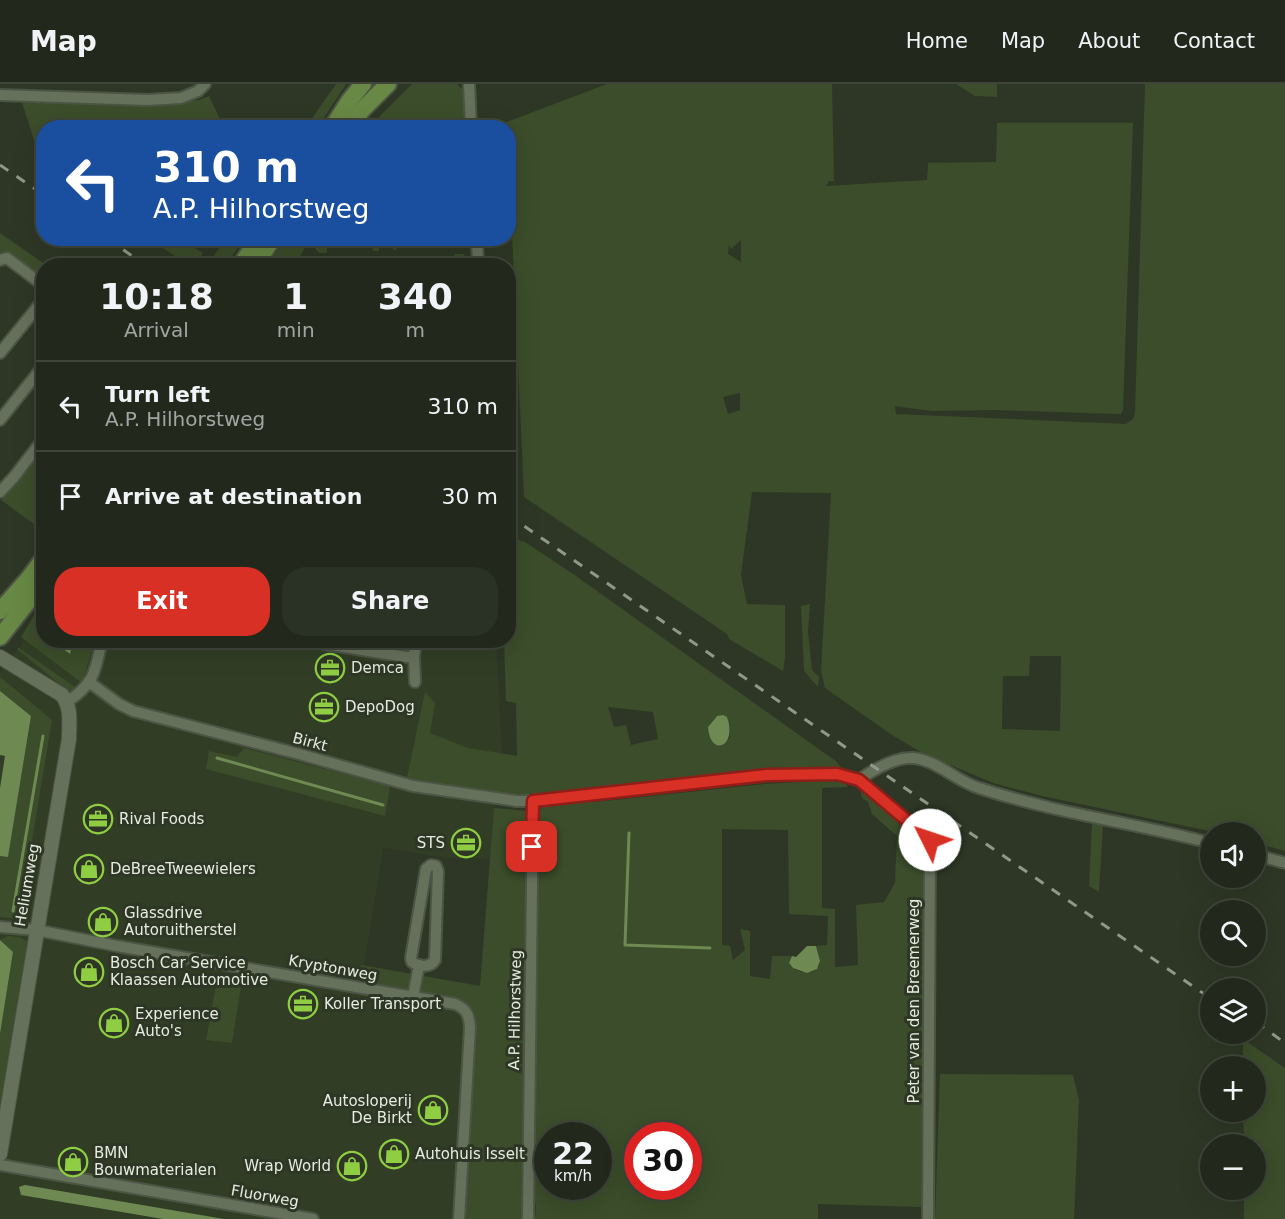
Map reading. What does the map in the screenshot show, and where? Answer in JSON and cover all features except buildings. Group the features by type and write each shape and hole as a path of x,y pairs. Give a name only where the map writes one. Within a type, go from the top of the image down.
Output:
{"main road":[{"path":"337,120 363,84"},
{"path":"355,120 388,84"},
{"path":"0,611 36,569"},
{"path":"0,637 36,591"}],"street":[{"path":"0,95 148,100 181,98 198,91 205,84"},
{"path":"461,84 470,106"},
{"path":"469,84 471,120"},
{"path":"0,260 7,258 36,280"},
{"path":"0,353 36,309"},
{"path":"0,420 36,375"},
{"path":"0,492 36,448"},
{"path":"0,657 62,695 67,702 83,691 95,674 100,648"},
{"path":"348,648 414,657"},
{"path":"415,648 415,682"},
{"name":"Birkt","path":"89,682 119,704 133,711 413,786 471,796 533,801"},
{"name":"Heliumweg","path":"0,1154 69,738 67,702"},
{"path":"859,780 871,771 902,758 916,759 931,763 976,788 1200,841"},
{"name":"Peter van den Breemerweg","path":"533,801 767,775 837,774 859,780 930,840 928,1219"},
{"name":"A.P. Hilhorstweg","path":"528,1219 533,801"},
{"path":"1266,858 1285,863"},
{"path":"431,865 436,866 438,870 436,921 435,960 428,966 412,962 426,869 431,865"},
{"path":"418,919 436,921"},
{"name":"Kryptonweg","path":"0,927 36,930 455,1004 467,1012 470,1028 459,1219"},
{"path":"414,997 419,965"},
{"name":"Fluorweg","path":"0,1165 313,1219"}],"shaded area":[{"path":"336,84 346,84 323,120 311,120"},
{"path":"412,84 457,84 465,94 467,120 376,120"},
{"path":"607,84 832,84 834,181 829,181 826,186 927,180 928,163 996,162 997,123 1133,123 1123,410 1121,414 995,410 931,411 895,406 896,414 1126,424 1133,419 1135,413 1145,84 1285,84 1285,851 1266,846 1266,822 1200,822 1200,829 1042,796 993,783 924,754 892,735 825,688 821,671 831,493 752,492 741,575 747,604 785,605 783,671 729,639 727,634 524,497 516,321 516,258 513,258 513,246 516,246 516,120 512,120","holes":["741,240 741,262 728,254 729,245 731,249","740,393 740,410 728,414 723,397","1030,656 1061,656 1060,731 1002,729 1003,676 1029,676"]},
{"path":"956,84 997,84 997,97 975,96"},
{"path":"209,96 219,120 36,120 36,146 22,103 160,103 199,100"},
{"path":"0,233 36,258 36,275 7,252 0,252"},
{"path":"160,246 191,246 203,253 200,258 178,258"},
{"path":"221,246 239,246 231,258 212,258"},
{"path":"280,246 306,246 299,258 272,258"},
{"path":"342,246 327,247 327,253 319,253 314,247"},
{"path":"372,246 379,246 379,251 373,251"},
{"path":"454,254 464,254 465,258 454,258"},
{"path":"36,457 36,526 1,500"},
{"path":"516,539 525,542 576,576 837,762 841,768 799,768 533,795 488,793 428,784 407,778 425,692 435,703 430,733 468,748 517,756 516,703 506,701 504,648 516,648","holes":["608,707 653,712 658,739 631,745 626,725 614,727","717,716 727,717 730,737 722,746 715,744 709,731 709,725"]},
{"path":"810,604 808,631 812,670 819,677 818,687 804,671 801,606"},
{"path":"36,612 36,648 61,648 69,654 71,648 93,648 82,683 21,637"},
{"path":"26,638 36,644 36,648 42,648 85,674 89,648 496,648 502,755 490,859 449,858 383,848 364,965 480,986 459,1219 0,1219 0,674"},
{"path":"19,648 75,687 69,692 17,649"},
{"path":"61,648 71,648 70,654"},
{"path":"0,677 52,720 19,919 0,917 0,856 8,857 31,716 0,691"},
{"path":"0,691 31,716 8,857 0,856 0,788 5,756 0,755"},
{"path":"717,716 727,717 729,736 726,742 718,745 713,743 708,727"},
{"path":"244,748 390,786 385,816 206,769 209,751 237,757"},
{"path":"834,780 845,782 848,787 822,788 822,908 835,909 835,967 858,965 856,905 884,902 895,883 897,836 872,814 868,802 862,798 860,789 924,842 921,1207 818,1204 818,1219 535,1219 536,1204 531,1198 538,812 545,804 587,800 595,802 764,784","holes":["722,829 788,830 789,914 828,916 827,945 816,946 819,966 814,971 803,972 794,968 789,963 792,956 772,956 770,979 750,976 750,931 740,929 745,950 733,960 730,946 722,945"]},
{"path":"494,808 528,811 526,1219 463,1219 474,1019 469,1005 461,1001 360,983 358,977 361,965 480,986"},
{"path":"1092,823 1103,825 1099,892 1089,886"},
{"path":"8,936 19,937 27,941 0,1118 0,1034 13,952 0,940"},
{"path":"0,940 13,952 0,1034"},
{"path":"807,946 816,946 820,961 817,969 807,973 793,968 789,963 792,956 796,957"},
{"path":"218,975 242,979 232,1043 206,1040"},
{"path":"1243,1044 1250,1044 1285,1068 1285,1219 1244,1219 1244,1200 1266,1200 1266,1134 1244,1134 1243,1122 1266,1122 1266,1056 1243,1056"},
{"path":"940,1074 1073,1075 1079,1100 1074,1219 935,1219"},
{"path":"25,1185 224,1219 163,1219 21,1195 19,1187"}],"waterway":[{"path":"13,911 43,736"},
{"path":"217,758 383,805"},
{"path":"629,833 625,945 710,948"}],"railway":[{"path":"0,165 36,190"},
{"path":"118,246 135,258"},
{"path":"516,521 1200,991"},
{"path":"1266,1029 1285,1043"}],"place":[{"name":"Demca","path":"330,668"},
{"name":"DepoDog","path":"324,707"},
{"name":"Rival Foods","path":"98,819"},
{"name":"STS","path":"466,843"},
{"name":"DeBreeTweewielers","path":"89,869"},
{"name":"Glassdrive Autoruitherstel","path":"103,922"},
{"name":"Bosch Car Service Klaassen Automotive","path":"89,972"},
{"name":"Koller Transport","path":"303,1004"},
{"name":"Experience Auto's","path":"114,1023"},
{"name":"Autosloperij De Birkt","path":"433,1110"},
{"name":"Autohuis Isselt","path":"394,1154"},
{"name":"BMN Bouwmaterialen","path":"73,1162"},
{"name":"Wrap World","path":"352,1166"}],"route":[{"path":"532,847 533,801 767,775 837,774 859,780 930,840"}]}
